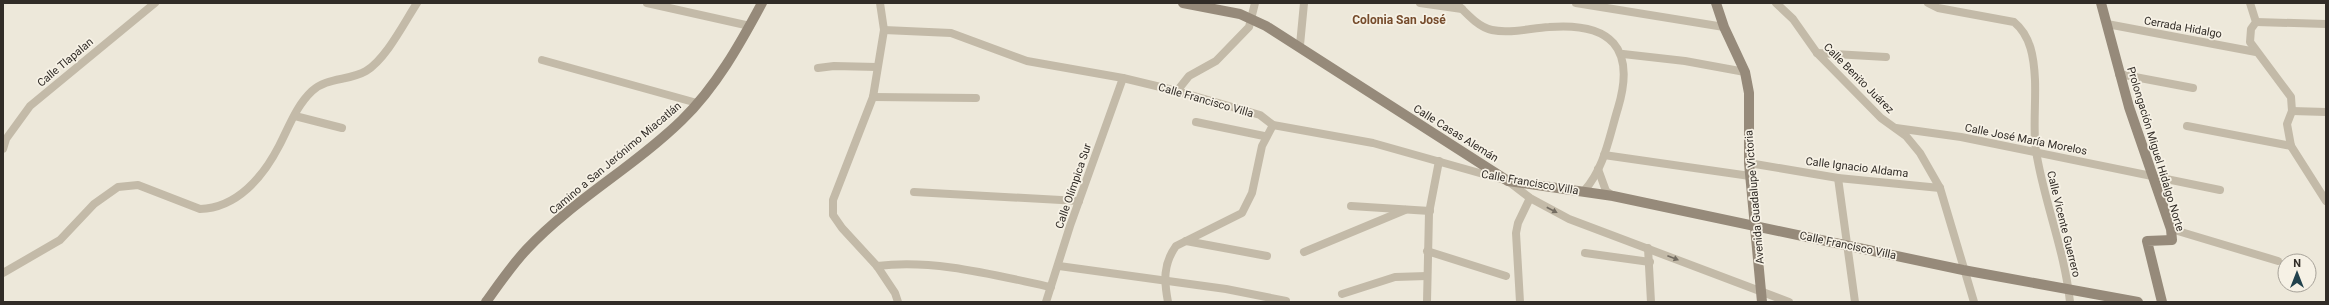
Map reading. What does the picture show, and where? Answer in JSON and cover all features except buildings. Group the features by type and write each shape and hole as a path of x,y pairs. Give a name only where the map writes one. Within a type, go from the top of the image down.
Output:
{"street":[{"name":"Calle Tlapalan","path":"3,149 6,139 36,101 155,3"},
{"path":"3,274 60,240 94,204 118,187 138,185 200,209 211,210 224,206 238,197 270,161 295,116 312,91 325,82 366,71 378,59 417,3"},
{"path":"646,3 750,26"},
{"name":"Camino a San Jerónimo Miacatlán","path":"486,302 529,245 682,120 712,86 750,26 762,3"},
{"path":"880,3 884,30 873,97 833,200 833,215 842,228 877,266 895,293 898,302"},
{"name":"Calle Casas Alemán","path":"1183,3 1232,12 1253,19 1300,45 1325,64 1508,181 1530,198 1569,219 1648,248 1762,297 1789,302"},
{"path":"1177,91 1189,76 1216,61 1249,27 1253,19 1255,3"},
{"path":"1300,45 1304,3"},
{"path":"1420,3 1459,6 1486,28 1496,30 1560,25 1582,27 1602,34 1617,44 1623,54 1626,72 1622,93 1604,155 1590,186 1584,191"},
{"path":"1576,3 1676,18 1724,28"},
{"name":"Avenida Guadalupe Victoria","path":"1716,3 1724,28 1745,72 1749,93 1749,163 1762,297"},
{"name":"Calle Benito Juárez","path":"1776,3 1793,19 1817,53 1881,118 1911,141 1940,188 1963,270 1974,302"},
{"name":"Prolongación Miguel Hidalgo Norte","path":"2101,3 2119,74 2151,175 2171,229 2172,240 2147,241 2162,302"},
{"path":"2250,3 2256,22"},
{"name":"Calle Vicente Guerrero","path":"1929,4 2014,22 2024,28 2029,39 2034,73 2035,152 2059,239 2070,302"},
{"path":"2256,22 2326,24"},
{"path":"2256,22 2251,29 2250,37 2256,52 2291,98 2292,111 2287,124 2291,146 2326,201"},
{"name":"Cerrada Hidalgo","path":"2107,24 2256,52"},
{"name":"Calle Francisco Villa","path":"884,30 951,33 1027,61 1123,78 1177,91 1260,115 1273,125 1373,143 1508,181 1613,196 1963,270 2138,302"},
{"path":"1817,53 1886,57"},
{"path":"1623,54 1685,61 1745,72"},
{"path":"542,60 697,103"},
{"path":"818,68 834,66 877,67"},
{"path":"2119,74 2194,88"},
{"name":"Calle Olímpica Sur","path":"1046,302 1079,201 1123,78"},
{"path":"873,97 976,98"},
{"path":"2292,111 2326,112"},
{"path":"295,116 342,128"},
{"path":"1196,122 1264,136"},
{"path":"1168,302 1164,281 1164,267 1169,254 1176,246 1242,213 1247,206 1264,136 1273,125"},
{"path":"2188,126 2291,146"},
{"name":"Calle José María Morelos","path":"1896,128 1961,137 2220,190"},
{"path":"1604,155 1750,176"},
{"path":"1428,302 1427,251 1430,211 1433,183 1439,161"},
{"name":"Calle Ignacio Aldama","path":"1749,163 1838,178 1940,188"},
{"path":"1598,169 1606,191 1613,196"},
{"path":"1838,178 1855,302"},
{"path":"914,192 1079,201"},
{"path":"1520,302 1516,233 1518,223 1530,198"},
{"path":"1352,206 1430,211"},
{"path":"1304,252 1405,210"},
{"path":"2171,229 2277,261"},
{"path":"1186,241 1267,256"},
{"path":"1648,248 1650,262 1651,302"},
{"path":"1427,251 1506,276"},
{"path":"1585,253 1650,262"},
{"path":"877,266 887,264 928,265 962,269 1051,287"},
{"path":"1058,266 1164,281 1286,301"},
{"path":"1342,294 1395,277 1427,276"}],"district":[{"name":"Colonia San José","path":"1399,20"}]}
